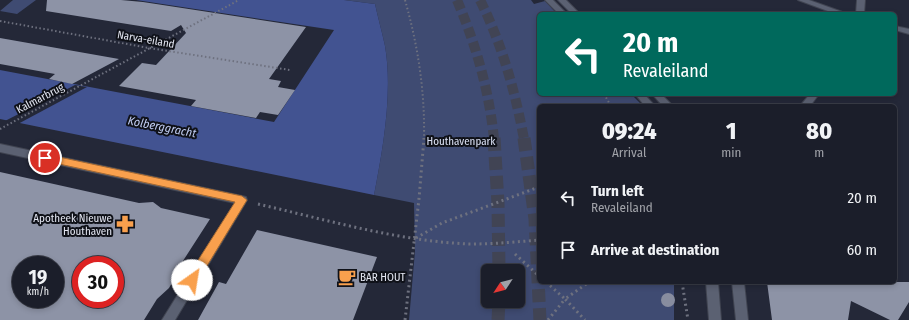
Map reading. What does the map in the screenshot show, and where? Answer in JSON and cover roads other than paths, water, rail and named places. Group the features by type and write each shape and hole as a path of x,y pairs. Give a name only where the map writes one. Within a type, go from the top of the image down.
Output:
{"street":[{"path":"549,0 561,12"},
{"path":"562,0 574,12"},
{"path":"802,0 838,12"},
{"path":"860,12 861,0"},
{"path":"897,29 909,32"},
{"path":"641,96 648,104"},
{"path":"658,96 666,104"},
{"path":"807,104 813,96"},
{"path":"0,148 242,200 168,320"},
{"path":"712,284 715,320"},
{"path":"738,284 742,320"}],"water":[{"name":"Kolberggracht","path":"136,0 344,0 375,4 385,46 388,82 384,140 374,195 0,119 0,70 274,122 334,30"}],"tunnel":[{"path":"457,0 481,68 489,103 494,139"},
{"path":"480,0 495,34 507,68 524,139"},
{"path":"494,138 498,203 499,264"},
{"path":"524,138 535,219 537,259"},
{"path":"538,284 540,320"},
{"path":"498,320 499,308"}],"place":[{"name":"Apotheek Nieuwe Houthaven","path":"125,224"},
{"name":"BAR HOUT","path":"347,277"}],"park label":[{"name":"Houthavenpark","path":"461,141"}]}
